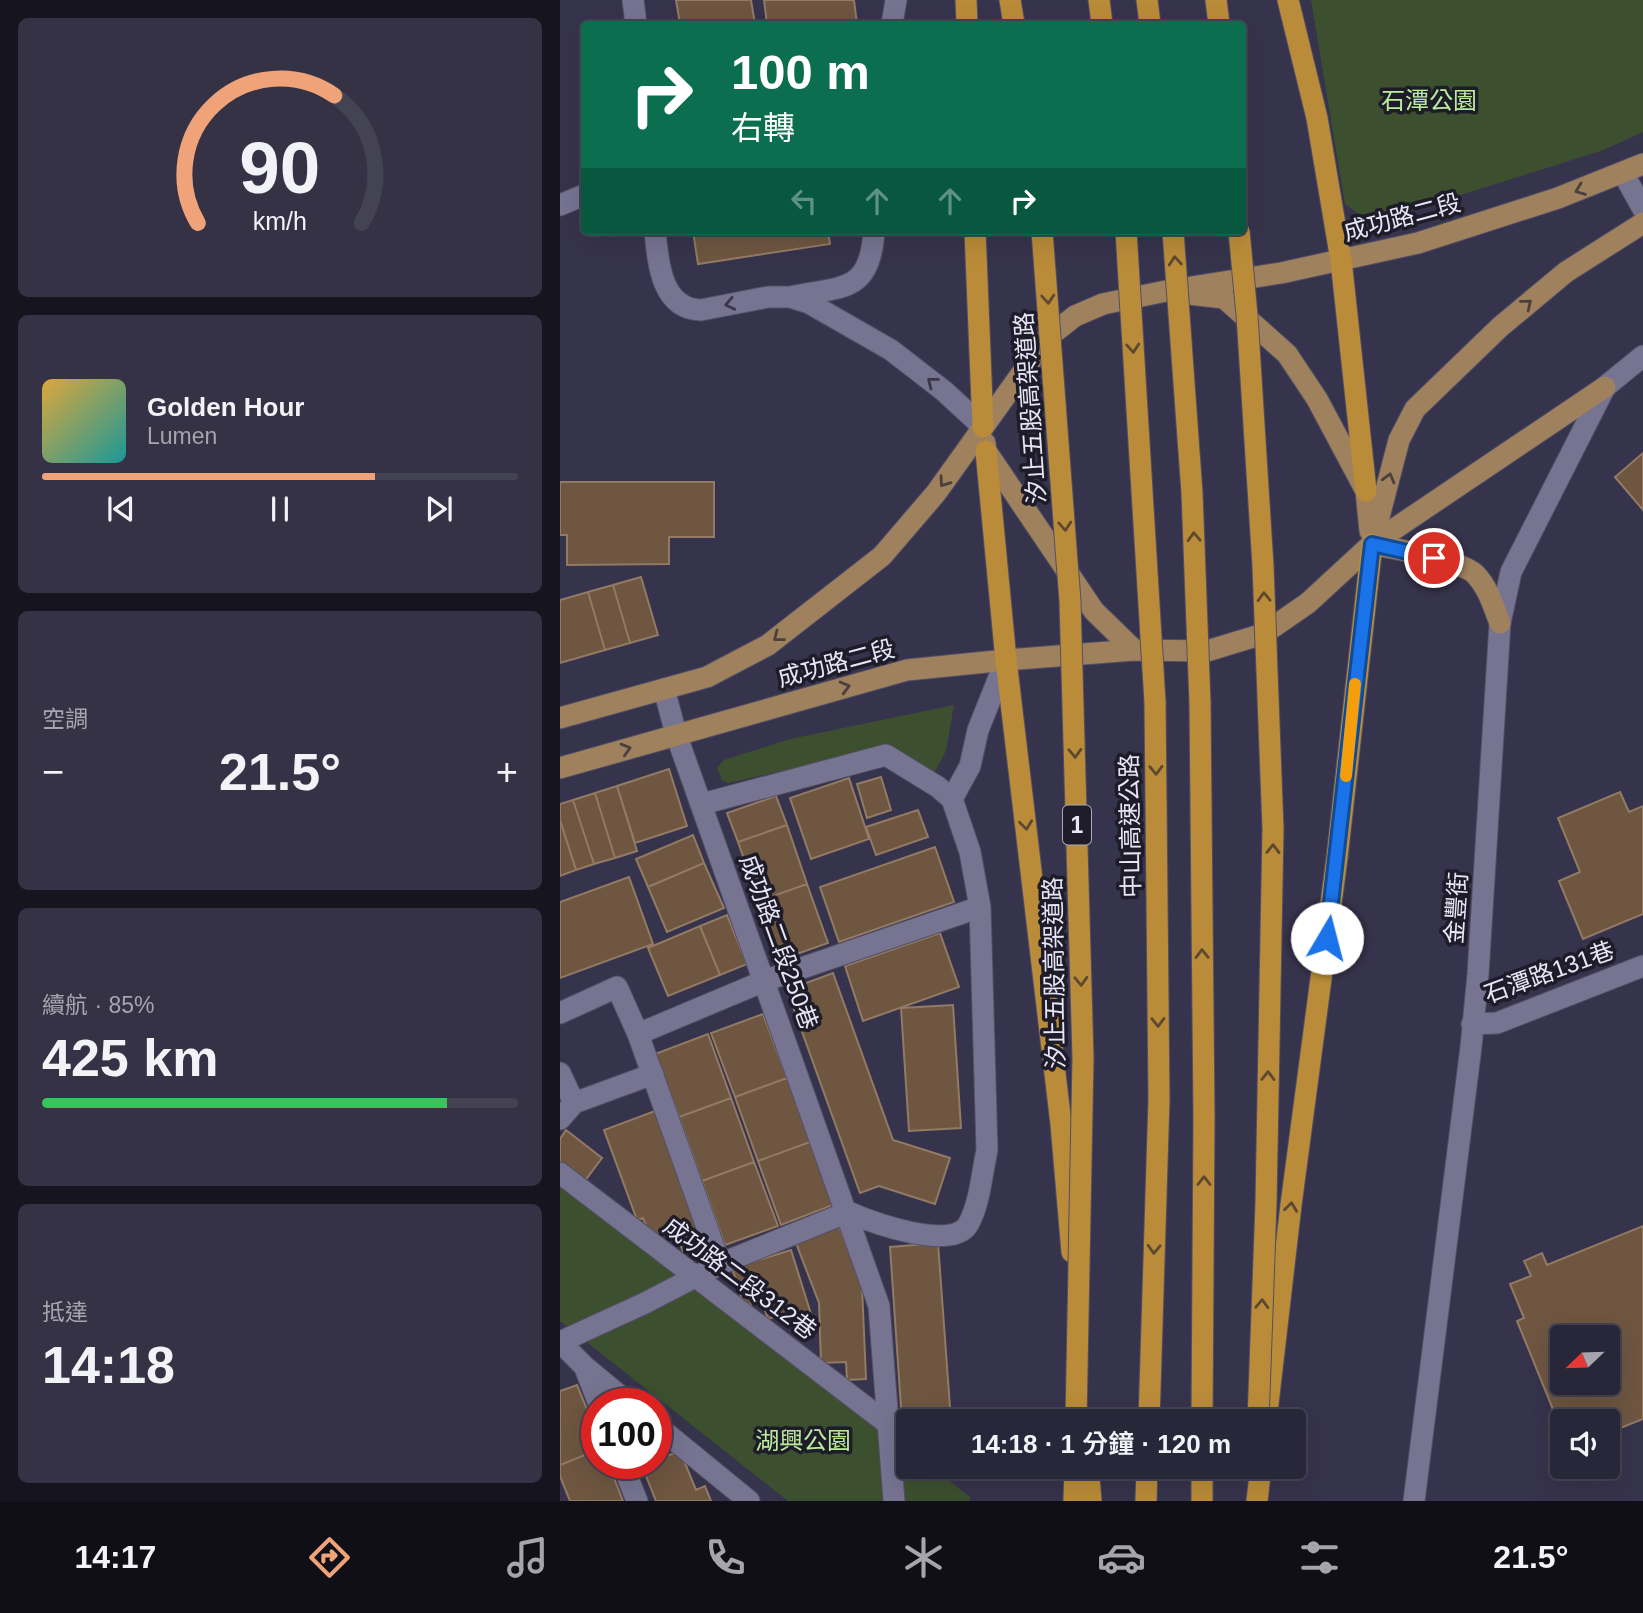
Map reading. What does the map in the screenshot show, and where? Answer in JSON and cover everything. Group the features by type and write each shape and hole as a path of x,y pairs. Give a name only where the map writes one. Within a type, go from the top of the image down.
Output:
{"highway":[{"path":"966,0 967,21"},
{"path":"1010,0 1014,21"},
{"path":"1099,0 1102,21"},
{"path":"1147,0 1150,21"},
{"path":"1216,0 1219,21"},
{"path":"1287,0 1317,118 1341,260 1366,491"},
{"path":"975,235 983,427"},
{"name":"汐止五股高架道路","path":"1042,235 1071,629 1083,1058 1076,1409"},
{"name":"中山高速公路","path":"1126,235 1155,702 1159,1099 1149,1409"},
{"path":"1173,235 1192,493 1200,703 1204,1117 1202,1409"},
{"path":"1239,235 1263,566 1273,829 1266,1203 1258,1409"},
{"path":"986,451 1006,660 1061,1124 1084,1409"},
{"path":"1267,1409 1291,1205 1337,858 1372,544"},
{"path":"1074,1501 1075,1479"},
{"path":"1089,1479 1091,1501"},
{"path":"1146,1501 1147,1479"},
{"path":"1202,1479 1202,1501"},
{"path":"1256,1501 1258,1479"}],"main road":[{"name":"成功路二段","path":"560,718 707,677 768,645 882,556 936,493 1047,338 1075,317 1103,304 1281,273 1418,243 1480,224 1643,164"},
{"path":"1372,544 1399,440 1415,409 1500,327 1557,280 1643,223"},
{"name":"成功路二段","path":"560,768 907,670 1134,650 1207,651 1262,634 1308,603 1372,544 1366,491 1317,399 1287,354 1224,298 1166,291"},
{"path":"1372,544 1605,387"},
{"path":"983,427 986,451 1094,611 1134,650"},
{"path":"1372,544 1454,563 1474,572 1488,590 1500,623"}],"street":[{"path":"634,0 636,21"},
{"path":"892,21 896,0"},
{"path":"1623,173 1643,209"},
{"path":"560,205 581,196"},
{"path":"655,235 663,282 673,298 691,310 849,285 864,275 873,254 874,235"},
{"path":"790,296 809,303 891,350 944,391 983,427"},
{"name":"金豐街","path":"1414,1501 1478,974 1500,623 1511,572 1605,387 1643,356"},
{"path":"952,799 970,766 978,730 1006,660"},
{"name":"成功路二段250巷","path":"664,689 676,734 848,1212 879,1306 894,1501"},
{"path":"611,1388 560,1342 645,1303 720,1264 848,1212 878,1225 939,1237 956,1234 968,1225 987,1150 980,907 970,852 952,799 938,787 886,755 702,804"},
{"path":"638,1034 764,981 980,907"},
{"name":"石潭路131巷","path":"1472,1024 1497,1023 1643,966"},
{"path":"560,1013 617,987 653,1074 720,1264"},
{"path":"560,1073 567,1111 653,1074"},
{"name":"成功路二段312巷","path":"560,1173 888,1424"},
{"path":"584,1366 593,1388"},
{"path":"672,1438 749,1501"},
{"path":"628,1479 637,1501"}],"green space":[{"name":"石潭公園","path":"1311,0 1643,0 1643,132 1601,151 1371,223 1345,204"},
{"path":"954,705 946,751 933,775 875,750 728,783 722,780 717,768 724,760 790,739"},
{"name":"湖興公園","path":"560,1182 896,1440 896,1479 947,1479 970,1497 970,1501 788,1501 672,1409 672,1388 645,1388 560,1321"}],"building":[{"path":"676,0 751,0 754,21 680,21"},
{"path":"764,0 854,0 857,21 767,21"},
{"path":"694,235 829,235 830,244 698,264"},
{"path":"1643,453 1643,510 1615,477"},
{"path":"560,482 714,482 714,537 669,537 669,564 567,565 567,535 560,535"},
{"path":"641,577 658,635 630,643 613,585"},
{"path":"613,585 630,643 605,650 588,592"},
{"path":"588,592 605,650 560,663 560,600"},
{"path":"669,769 687,826 635,843 617,786"},
{"path":"881,777 891,810 867,818 857,784"},
{"path":"849,778 869,839 811,859 790,798"},
{"path":"617,786 637,851 615,858 595,793"},
{"path":"1620,792 1629,812 1643,806 1643,914 1583,939 1559,881 1580,872 1558,818"},
{"path":"595,793 615,858 594,864 573,800"},
{"path":"776,796 787,825 738,842 727,813"},
{"path":"573,800 594,864 576,870 560,820 560,804"},
{"path":"918,810 928,837 876,855 866,827"},
{"path":"560,820 576,870 560,876"},
{"path":"787,825 807,884 759,901 738,842"},
{"path":"693,835 704,863 648,887 636,859"},
{"path":"935,847 954,902 839,942 820,887"},
{"path":"704,863 724,908 667,932 648,887"},
{"path":"629,877 653,944 560,978 560,902"},
{"path":"807,884 828,943 780,960 759,901"},
{"path":"727,915 747,964 720,975 700,926"},
{"path":"700,926 720,975 668,996 648,948"},
{"path":"940,933 959,987 863,1021 845,966"},
{"path":"833,973 893,1140 950,1158 935,1204 879,1186 860,1193 787,990"},
{"path":"953,1005 961,1128 909,1131 901,1008"},
{"path":"763,1014 787,1078 735,1097 711,1033"},
{"path":"708,1034 731,1098 679,1117 655,1054"},
{"path":"787,1078 810,1142 758,1161 735,1097"},
{"path":"731,1098 754,1162 702,1181 679,1117"},
{"path":"655,1111 704,1244 683,1252 675,1230 651,1239 643,1218 637,1220 604,1130"},
{"path":"566,1130 602,1158 584,1182 560,1163 560,1139"},
{"path":"810,1142 833,1205 781,1225 758,1161"},
{"path":"754,1162 778,1226 725,1245 702,1181"},
{"path":"839,1226 862,1287 866,1379 847,1380 846,1362 821,1363 819,1303 796,1243"},
{"path":"1643,1226 1643,1419 1620,1428 1620,1409 1553,1409 1517,1321 1524,1318 1510,1284 1531,1276 1524,1261 1542,1253 1547,1265"},
{"path":"938,1243 950,1409 901,1409 890,1247"},
{"path":"791,1250 816,1330 797,1336 789,1312 768,1319 762,1301 744,1306 732,1268"},
{"path":"577,1385 581,1395 581,1456 560,1465 560,1391"},
{"path":"680,1451 696,1490 705,1486 711,1501 656,1501 647,1479 672,1479 672,1454"},
{"path":"581,1456 581,1479 614,1479 623,1501 570,1501 560,1476 560,1465"}],"slow traffic":[{"path":"1346,776 1355,684"}],"route":[{"path":"1327,938 1372,544 1434,558"}]}
